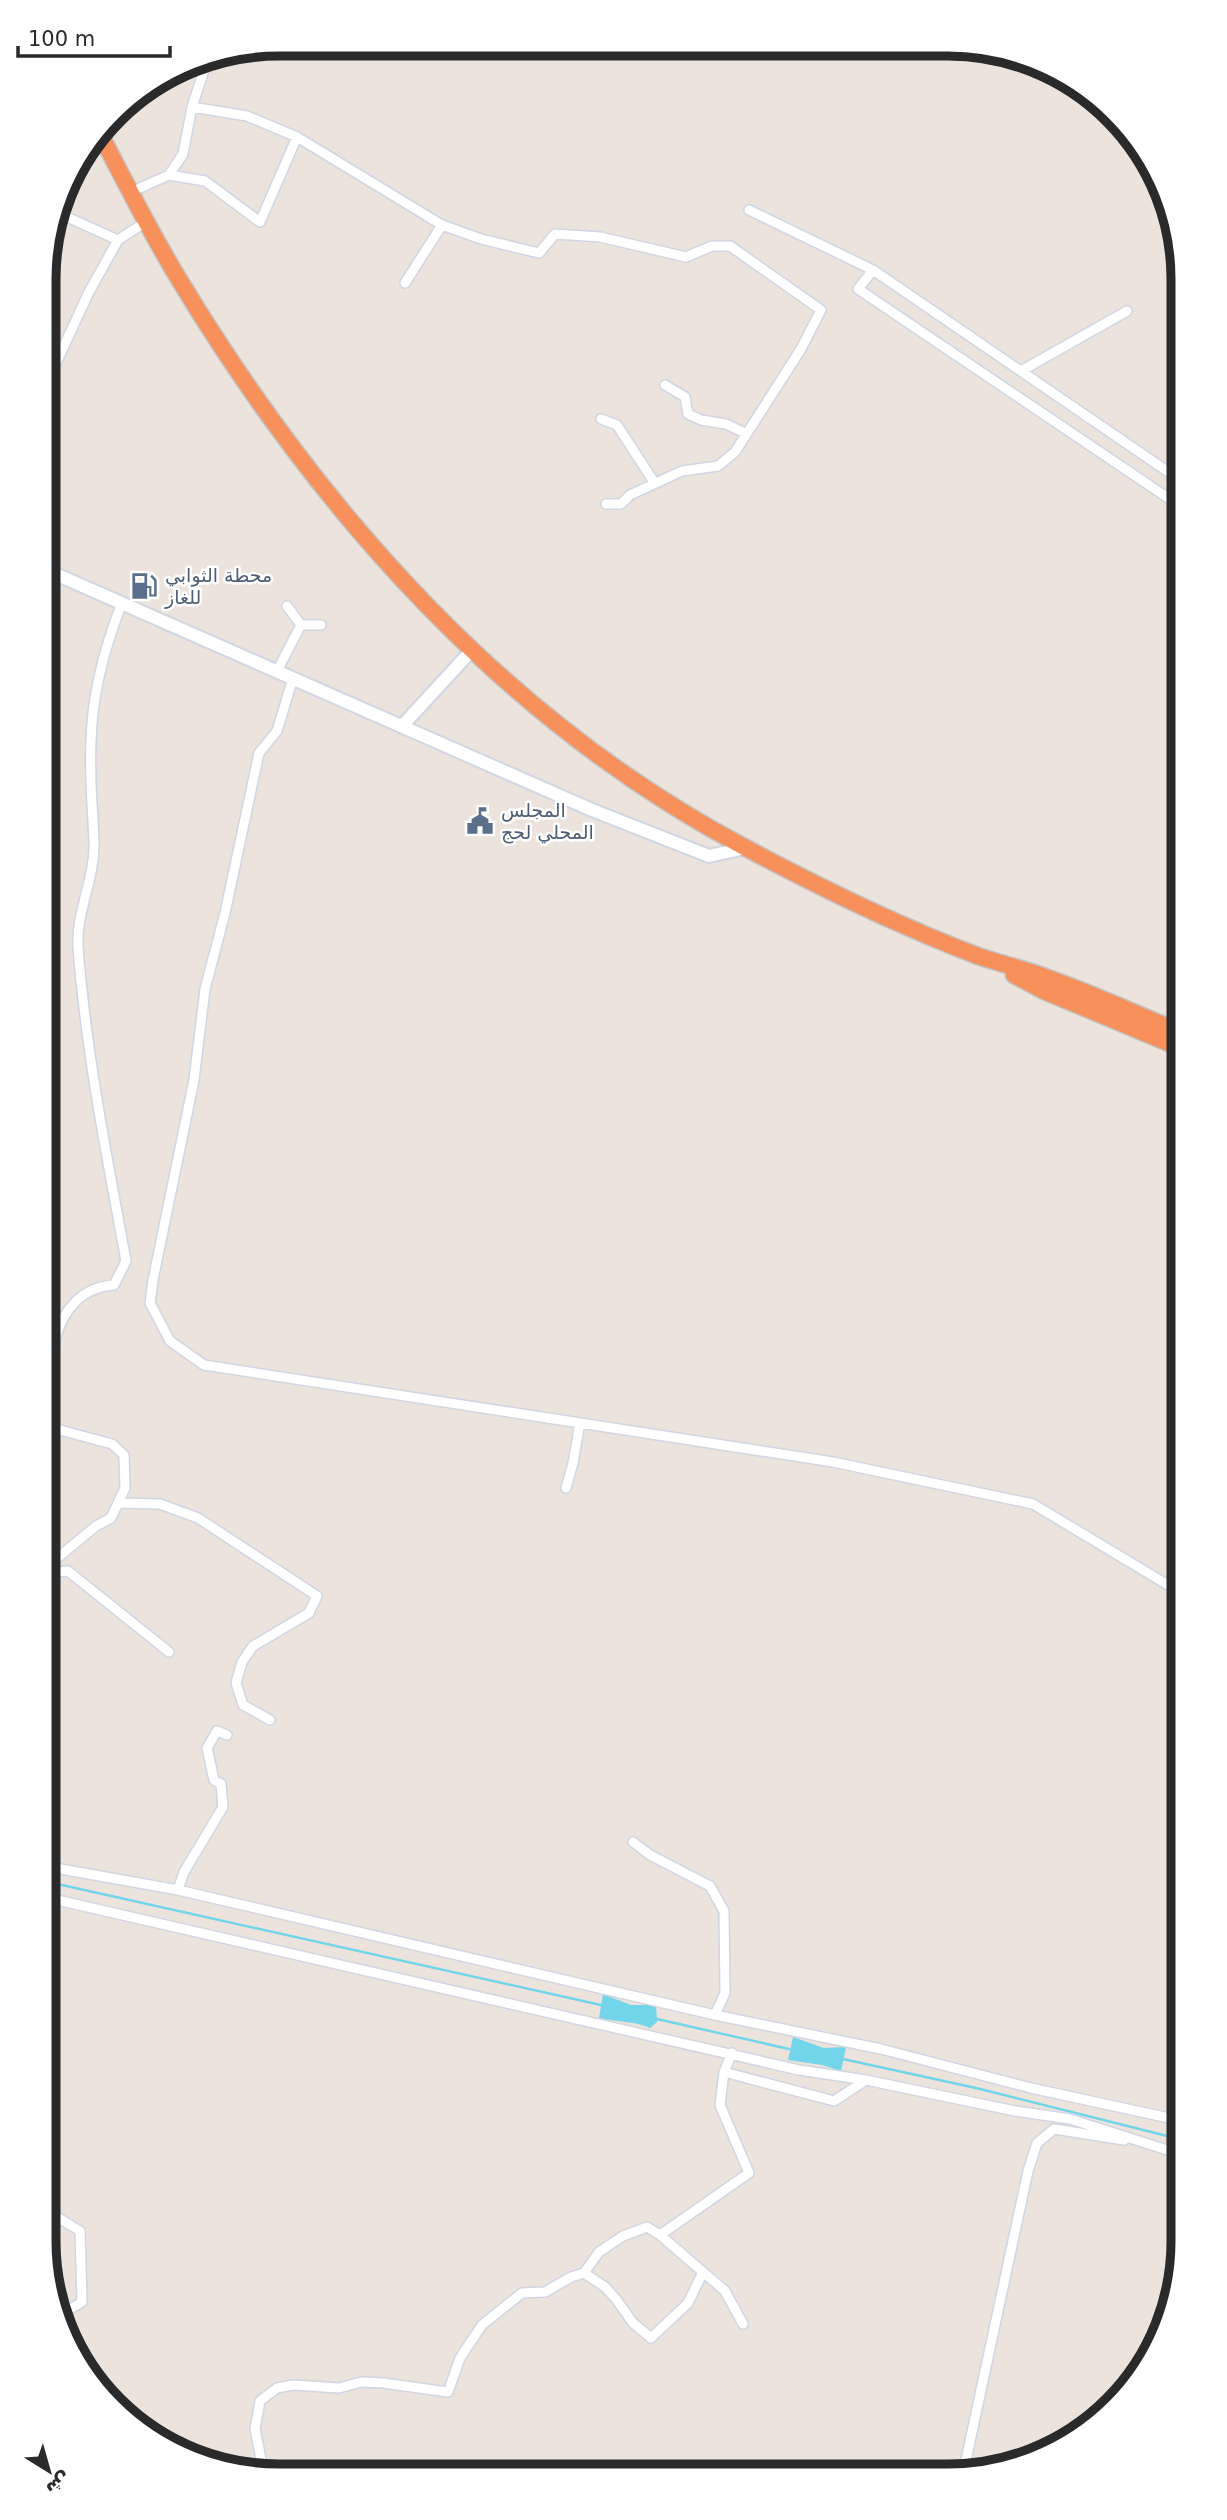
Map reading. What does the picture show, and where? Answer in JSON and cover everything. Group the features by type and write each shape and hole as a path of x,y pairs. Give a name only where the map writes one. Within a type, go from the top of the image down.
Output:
{"highway":[{"path":"104,141 178,279 223,350 287,442 343,514 435,616 582,745 675,807 745,848 865,906 981,957 1044,990 1171,1044"},
{"path":"981,957 1049,978 1171,1028"}],"main road":[{"path":"56,574 592,810 709,856 745,848"},
{"path":"402,726 472,650"}],"street":[{"path":"131,192 169,175 183,154 192,107 204,70"},
{"path":"192,107 247,116 297,137 442,225 481,239 539,253 555,234 600,237 686,257 712,246 730,246 821,310 801,349 735,452 718,466 681,471 630,495 621,504 606,503"},
{"path":"169,175 205,181 260,222 297,137"},
{"path":"748,210 873,270 1171,474"},
{"path":"66,216 118,240"},
{"path":"56,363 89,292 118,240 147,221"},
{"path":"405,283 442,225"},
{"path":"873,270 858,289 1171,500"},
{"path":"1021,371 1127,311"},
{"path":"665,385 685,397 688,414 701,421 726,424 745,433"},
{"path":"601,419 617,425 654,482"},
{"path":"56,1338 65,1314 79,1297 101,1286 114,1285 126,1261 96,1102 78,944 91,880 94,844 90,743 93,705 122,603"},
{"path":"287,606 301,625"},
{"path":"277,671 301,625"},
{"path":"301,625 321,625"},
{"path":"293,678 277,731 259,753 225,913 205,989 194,1080 150,1303 170,1341 204,1365 833,1462 1033,1504 1171,1587"},
{"path":"566,1488 580,1423"},
{"path":"56,1429 112,1444 124,1455 125,1488 111,1518 96,1526 56,1561"},
{"path":"118,1503 160,1504 198,1518 317,1597 309,1613 253,1646 242,1662 236,1683 243,1705 270,1720"},
{"path":"56,1571 68,1571 169,1652"},
{"path":"178,1891 184,1872 223,1807 220,1784 214,1780 207,1748 217,1731 227,1735"},
{"path":"633,1842 650,1855 710,1886 724,1911 725,1993 715,2015"},
{"path":"56,1868 178,1891 715,2015 881,2049 1031,2088 1171,2118"},
{"path":"56,1900 799,2070 1070,2119 1171,2151"},
{"path":"660,2235 749,2173 720,2105 724,2072 732,2053"},
{"path":"724,2072 834,2101 866,2080"},
{"path":"1050,2116 1054,2129"},
{"path":"965,2463 1028,2171 1037,2143 1054,2129 1114,2140 1134,2140"},
{"path":"56,2216 80,2231 82,2302 67,2311"},
{"path":"262,2463 255,2429 260,2401 277,2388 293,2385 339,2388 372,2382 448,2392 460,2358 482,2325 522,2293 545,2292 584,2273 599,2252 623,2236 647,2227 660,2235 724,2291 743,2324"},
{"path":"584,2273 605,2287 633,2323 651,2338 688,2303 703,2272"}],"water":[{"path":"603,1994 631,2005 656,2005 657,2022 650,2028 599,2018"},
{"path":"793,2037 824,2048 846,2047 841,2071 788,2060"}],"waterway":[{"path":"56,1884 601,2005"},
{"path":"657,2019 789,2049"},
{"path":"843,2059 976,2088 1171,2137"}],"place":[{"name":"محطة الثوابي للغاز","path":"144,586"},
{"name":"المجلس المحلي لحج","path":"480,821"}]}
